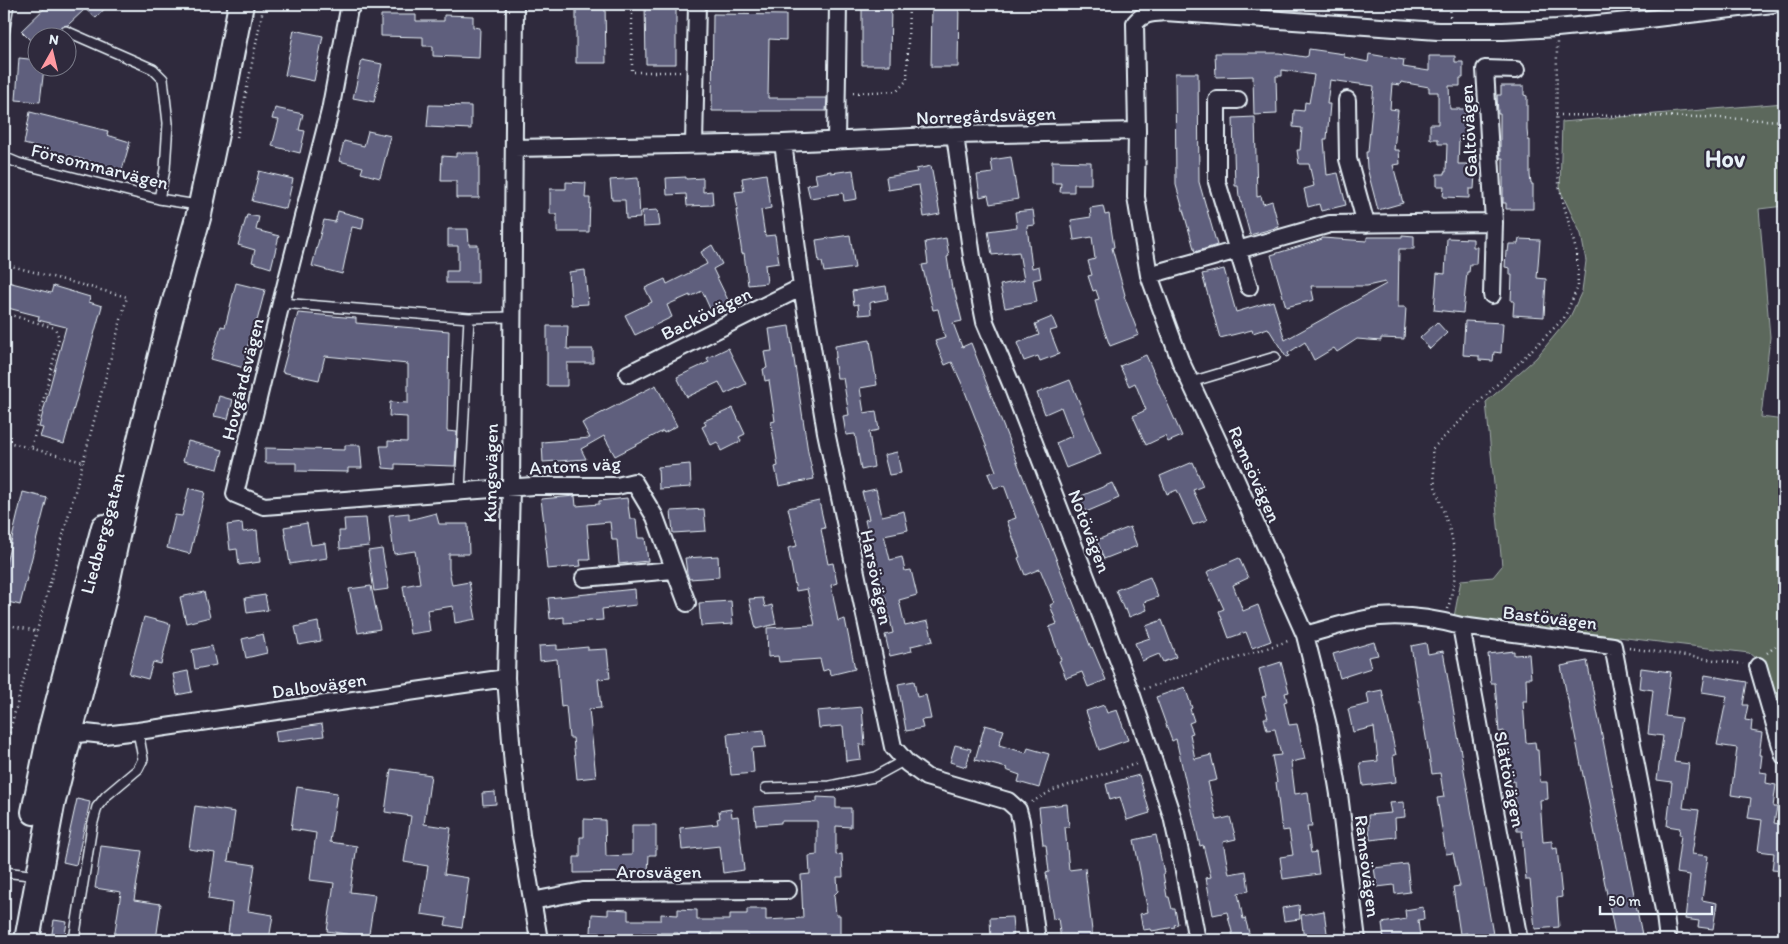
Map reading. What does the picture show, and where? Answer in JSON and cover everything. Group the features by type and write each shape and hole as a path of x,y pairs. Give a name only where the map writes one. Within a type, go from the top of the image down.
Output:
{"street":[{"name":"Liedbergsgatan","path":"60,732 105,593 123,508 170,319 199,214 241,4"},
{"name":"Hovgårdsvägen","path":"354,4 349,9 330,111 234,494 264,506 511,488"},
{"name":"Kungsvägen","path":"515,4 511,488 506,678 513,766 539,940"},
{"path":"694,145 697,4"},
{"path":"836,140 838,4"},
{"path":"1557,28 1773,4"},
{"name":"Ramsövägen","path":"1357,940 1339,794 1327,722 1304,635 1232,471 1180,360 1149,275 1136,197 1135,23 1140,17 1150,13 1165,12 1438,30 1504,31 1557,28"},
{"name":"Galtövägen","path":"1492,296 1494,222 1485,70 1516,70"},
{"path":"1238,100 1217,100 1217,182 1249,287"},
{"path":"1347,100 1348,159 1366,224"},
{"name":"Norregårdsvägen","path":"514,148 783,143 955,135 1137,131"},
{"name":"Liedbergsgatan","path":"18,940 23,874 52,804 60,732 160,314 191,204 216,134"},
{"name":"Notövägen","path":"955,135 972,257 985,322 1012,386 1131,693 1172,816 1197,940"},
{"name":"Harsövägen","path":"783,143 802,287 826,432 892,747 904,760 926,777 1008,801 1018,810"},
{"path":"1149,275 1330,224 1494,222"},
{"name":"Backövägen","path":"628,374 802,287"},
{"name":"Antons väg","path":"511,488 532,486 617,486 634,482 655,518 687,603"},
{"path":"584,578 673,570"},
{"name":"Bastövägen","path":"1304,635 1366,618 1392,616 1613,646 1668,940"},
{"name":"Slättövägen","path":"1461,626 1519,940"},
{"path":"1758,666 1784,756"},
{"name":"Dalbovägen","path":"60,732 104,735 138,731 506,678"},
{"path":"1018,810 1037,940"},
{"name":"Liedbergsgatan","path":"23,874 27,940"},
{"name":"Arosvägen","path":"532,901 583,891 788,890"}],"lane":[{"path":"4,33 9,4"},
{"path":"78,37 154,69 163,79 168,123 165,168 159,199"},
{"name":"Försommarvägen","path":"4,154 6,158 18,163 159,199 191,204"},
{"path":"281,303 469,318 512,317"},
{"path":"460,491 469,318"},
{"path":"1191,382 1276,356"},
{"path":"74,940 92,826 97,807 106,796 138,769 143,758 138,731"},
{"path":"766,788 830,786 874,777 904,760"}],"path":[{"path":"632,4 632,72 695,72"},
{"path":"837,93 897,91 907,80 910,4"},
{"path":"1444,622 1454,584 1456,560 1451,534 1434,486 1432,449 1564,318 1578,287 1578,254 1560,190 1556,160 1557,28"},
{"path":"1556,115 1702,117 1784,121"},
{"path":"4,264 127,297 4,752"},
{"path":"4,313 56,328 59,338 31,448"},
{"path":"4,442 83,462"},
{"path":"4,624 36,631"},
{"path":"1131,693 1304,635"},
{"path":"1613,646 1758,666 1768,651 1784,640"},
{"path":"1018,810 1053,790 1152,759"}],"green space":[{"path":"1784,103 1784,206 1759,209 1770,337 1761,417 1784,420 1784,728 1768,669 1749,653 1454,617 1461,580 1493,577 1502,566 1486,402 1536,358 1570,317 1582,291 1586,261 1581,234 1560,190 1562,122"}],"building":[{"path":"49,4 109,4 96,18 85,9 68,25 62,26 61,28 28,28 28,38 21,31"},
{"path":"576,4 605,4 606,63 576,63"},
{"path":"645,4 676,4 676,64 646,64"},
{"path":"862,4 891,4 890,65 862,65"},
{"path":"932,4 959,4 958,67 931,67"},
{"path":"713,14 786,15 786,40 769,39 768,98 827,98 826,111 712,111"},
{"path":"381,15 416,15 416,21 444,21 444,15 473,16 473,27 480,28 479,58 433,56 433,46 423,46 423,37 381,36"},
{"path":"294,30 323,36 314,81 285,75"},
{"path":"1309,49 1344,54 1344,57 1368,62 1369,54 1404,60 1403,67 1429,71 1429,56 1455,56 1455,62 1463,62 1463,78 1460,78 1460,86 1449,86 1450,109 1465,109 1465,116 1472,116 1471,132 1468,132 1468,139 1459,139 1458,164 1468,164 1468,172 1475,173 1474,189 1469,189 1469,198 1443,197 1444,186 1437,186 1437,174 1444,174 1446,172 1447,144 1438,144 1438,139 1430,139 1430,124 1438,124 1438,92 1429,92 1429,87 1401,82 1400,85 1392,84 1390,109 1398,110 1394,150 1399,150 1400,164 1393,165 1403,203 1378,210 1367,168 1366,152 1368,152 1374,86 1330,80 1327,104 1330,104 1327,139 1324,139 1327,175 1338,173 1346,205 1321,211 1319,204 1308,207 1304,189 1314,186 1309,164 1299,164 1297,150 1300,150 1302,128 1293,127 1294,110 1304,111 1305,102 1309,103 1314,75 1282,70 1282,76 1276,76 1277,114 1254,115 1253,76 1216,77 1215,53 1279,53 1305,57 1308,56"},
{"path":"19,58 28,59 28,78 43,78 40,102 16,100"},
{"path":"362,60 382,64 374,102 353,98"},
{"path":"1175,73 1198,73 1199,182 1217,245 1195,252 1176,185"},
{"path":"1501,86 1524,86 1524,95 1527,96 1527,130 1528,140 1530,140 1530,175 1531,184 1533,184 1533,209 1506,209 1506,203 1503,203 1503,158 1500,158 1500,114 1498,114 1497,95 1501,95"},
{"path":"429,105 471,106 471,129 427,127"},
{"path":"275,108 303,114 299,130 305,131 300,153 272,146 279,120 272,119"},
{"path":"30,112 108,131 107,135 130,142 122,170 24,144"},
{"path":"1255,117 1257,197 1261,196 1263,204 1272,201 1279,227 1250,235 1239,197 1238,186 1235,186 1233,118"},
{"path":"368,131 391,136 380,178 361,173 363,167 339,161 344,141 364,146"},
{"path":"456,153 479,153 479,198 456,198 456,181 441,181 442,156 456,157"},
{"path":"1011,157 1018,199 990,204 988,195 980,197 977,175 993,173 991,160"},
{"path":"1052,161 1091,162 1091,184 1074,184 1074,192 1060,192 1061,183 1052,183"},
{"path":"931,166 940,214 924,217 919,185 888,190 886,177 917,172 916,169"},
{"path":"853,170 857,199 844,201 843,193 810,198 807,185 817,183 815,174"},
{"path":"259,171 293,179 286,209 252,201"},
{"path":"766,174 771,208 761,210 765,236 775,235 779,263 765,265 767,283 748,285 744,253 742,254 740,240 735,192 744,191 742,178"},
{"path":"686,177 686,179 703,178 703,192 712,191 713,205 687,206 686,194 667,195 666,178"},
{"path":"638,178 640,218 626,219 625,200 612,200 610,180"},
{"path":"566,182 586,183 585,198 590,198 589,232 557,232 557,214 550,214 550,189 566,189"},
{"path":"1103,206 1105,215 1109,214 1114,247 1112,248 1124,296 1139,335 1110,346 1095,300 1099,299 1096,290 1093,291 1088,276 1092,275 1088,261 1095,259 1092,237 1074,240 1071,220 1091,217 1090,208"},
{"path":"658,210 660,226 643,227 642,211"},
{"path":"1033,210 1035,225 1027,226 1032,268 1039,266 1041,278 1033,280 1037,302 1005,308 1000,285 1024,280 1019,252 992,255 988,231 1017,227 1015,212"},
{"path":"338,211 364,218 362,229 352,227 342,274 312,266 324,220 335,222"},
{"path":"247,215 259,217 256,230 279,236 271,268 252,262 255,250 238,245"},
{"path":"448,229 468,229 469,245 478,245 478,283 446,283 446,271 458,271 458,246 448,246"},
{"path":"850,235 855,268 824,272 822,262 819,262 816,240"},
{"path":"1402,235 1414,236 1414,249 1399,249 1398,307 1406,307 1404,339 1381,338 1381,341 1357,339 1337,352 1334,348 1314,360 1305,342 1288,353 1289,356 1286,357 1268,328 1253,333 1252,330 1220,338 1202,274 1224,269 1236,312 1273,301 1285,340 1386,284 1385,282 1367,286 1311,286 1314,300 1286,307 1271,255 1322,238 1367,241 1367,237 1402,237"},
{"path":"946,238 952,289 954,289 962,321 953,323 962,347 971,343 1047,539 1106,680 1088,687 1082,672 1066,678 1049,627 1057,624 1050,605 1054,603 1040,569 1025,575 1007,521 1016,518 1004,485 994,488 988,474 996,471 962,384 952,362 945,365 935,341 945,338 938,309 933,310 922,265 928,264 925,242"},
{"path":"1447,238 1473,239 1473,247 1477,247 1476,264 1470,264 1469,272 1467,272 1463,313 1434,310 1437,273 1445,274"},
{"path":"1519,239 1540,240 1537,278 1546,279 1544,317 1513,315 1514,301 1511,301 1512,275 1510,275 1510,268 1505,267 1506,251 1508,252 1509,244 1518,244"},
{"path":"712,245 722,264 713,269 729,302 711,311 702,291 690,297 690,295 667,305 672,317 635,335 625,315 652,302 645,288 665,279 667,284 707,264 701,252"},
{"path":"585,270 588,304 571,305 569,272"},
{"path":"4,281 51,293 53,286 90,297 89,302 102,306 64,444 40,437 43,428 39,427 66,327 38,320 39,316 4,307"},
{"path":"236,283 265,290 247,349 249,350 244,368 211,359 221,326 225,327"},
{"path":"886,286 888,299 870,303 871,314 859,315 858,304 854,305 852,291"},
{"path":"298,313 356,318 356,323 449,331 447,431 457,432 455,466 395,464 395,469 383,468 380,446 388,446 388,441 407,442 407,417 389,416 390,402 408,403 408,364 325,356 319,380 282,372"},
{"path":"1052,317 1057,329 1050,331 1059,354 1040,361 1038,356 1024,361 1017,343 1039,335 1035,324"},
{"path":"1465,321 1503,323 1501,353 1494,352 1493,361 1479,360 1479,356 1463,355"},
{"path":"1437,322 1447,333 1430,349 1420,338"},
{"path":"547,326 568,326 567,349 593,349 593,363 567,363 567,386 547,386"},
{"path":"789,326 808,452 814,479 779,486 775,467 778,466 771,422 775,421 769,380 765,381 763,369 767,368 764,352 772,351 769,329"},
{"path":"870,340 877,385 860,388 864,413 876,411 879,430 869,432 874,467 861,470 855,434 846,435 843,416 849,415 843,378 837,378 834,358 836,357 835,346"},
{"path":"728,348 746,384 725,394 719,382 687,397 677,377 709,362 707,358"},
{"path":"1146,355 1182,436 1168,442 1165,436 1146,445 1133,416 1146,410 1135,383 1129,386 1120,366"},
{"path":"1070,380 1101,454 1066,468 1056,443 1072,436 1061,407 1045,414 1037,393"},
{"path":"656,385 677,426 664,433 663,431 615,456 604,436 581,449 586,459 543,462 542,442 590,438 582,423"},
{"path":"219,396 233,400 228,419 214,416"},
{"path":"733,408 745,434 739,437 741,441 721,451 717,442 711,445 702,427 706,425 704,421"},
{"path":"188,441 223,450 218,469 183,461"},
{"path":"345,445 360,445 362,468 348,468 348,472 296,471 296,463 265,463 265,448 345,450"},
{"path":"897,452 901,473 889,475 884,455"},
{"path":"1193,462 1203,486 1193,490 1207,520 1193,525 1177,490 1167,494 1160,476"},
{"path":"690,464 691,487 659,489 658,467"},
{"path":"1112,483 1119,498 1086,512 1079,497"},
{"path":"189,488 205,492 190,554 167,548 175,515 182,516"},
{"path":"876,489 882,516 904,511 908,530 884,535 890,560 902,557 905,571 911,570 917,595 899,600 905,626 928,621 933,641 911,646 912,651 890,656 885,635 893,633 885,596 881,597 865,520 869,519 862,492"},
{"path":"23,492 47,498 20,605 4,601 4,572"},
{"path":"575,496 576,506 599,504 599,501 627,498 630,519 636,519 638,538 645,538 648,561 619,564 617,540 612,540 610,522 587,524 590,560 580,560 581,566 547,569 545,548 547,548 541,499"},
{"path":"819,501 825,528 821,529 828,564 833,563 837,583 831,585 838,621 845,619 855,669 830,675 829,669 823,671 820,659 779,662 778,656 768,657 767,628 815,625 807,589 796,591 788,548 797,546 788,508"},
{"path":"704,509 706,531 673,533 671,511"},
{"path":"409,513 409,520 436,513 439,524 468,524 469,554 449,554 449,569 452,585 469,582 476,619 455,623 453,606 427,610 430,631 410,634 403,586 420,583 415,551 394,554 389,515"},
{"path":"366,518 369,546 340,549 339,531 345,531 344,519"},
{"path":"242,523 243,532 257,530 260,562 239,565 237,549 230,550 227,525"},
{"path":"307,523 311,545 325,543 327,558 290,564 284,527"},
{"path":"1130,527 1137,546 1104,559 1097,540"},
{"path":"382,549 389,589 374,591 368,551"},
{"path":"718,556 719,577 689,579 685,558"},
{"path":"1239,558 1248,578 1233,585 1243,611 1258,605 1271,641 1252,648 1246,632 1229,638 1219,611 1224,609 1207,572"},
{"path":"1150,577 1158,597 1144,602 1147,610 1129,617 1116,590"},
{"path":"371,586 380,629 358,633 349,589"},
{"path":"635,589 636,605 602,609 603,620 564,623 564,617 550,619 548,598"},
{"path":"204,592 210,617 186,623 180,597"},
{"path":"265,595 268,610 247,613 245,598"},
{"path":"763,598 765,607 772,605 776,624 756,629 749,599"},
{"path":"731,601 733,624 701,626 699,603"},
{"path":"144,617 171,624 161,664 153,662 148,679 129,674"},
{"path":"1162,620 1176,657 1163,662 1159,654 1142,661 1135,643 1150,638 1146,626"},
{"path":"318,622 321,641 299,645 295,627"},
{"path":"263,634 267,653 246,658 242,639"},
{"path":"1374,642 1378,655 1368,657 1371,668 1340,678 1333,654"},
{"path":"1426,643 1428,654 1443,651 1494,940 1469,940 1467,933 1460,934 1453,887 1460,886 1453,853 1446,854 1437,798 1444,797 1440,773 1432,774 1411,646"},
{"path":"557,645 557,650 588,647 588,650 607,649 610,678 598,679 601,708 589,709 596,777 577,779 573,738 569,738 566,706 561,707 557,659 540,661 539,646"},
{"path":"212,646 216,665 195,669 192,650"},
{"path":"1514,651 1514,655 1529,654 1531,678 1526,678 1527,701 1523,701 1526,743 1535,742 1536,750 1538,750 1540,782 1547,782 1548,799 1540,800 1543,842 1552,841 1552,849 1557,848 1562,897 1557,898 1559,927 1535,929 1530,880 1526,880 1522,831 1517,831 1514,781 1509,782 1504,731 1499,732 1495,683 1491,683 1488,654"},
{"path":"1587,661 1643,940 1616,940 1561,666"},
{"path":"1281,662 1289,692 1285,693 1287,701 1284,702 1289,725 1297,724 1305,759 1291,762 1295,794 1308,792 1312,827 1307,827 1311,853 1316,852 1319,874 1283,879 1280,857 1293,855 1289,830 1282,831 1277,782 1272,756 1281,755 1275,729 1267,730 1264,718 1268,718 1262,697 1266,696 1259,669"},
{"path":"1641,668 1671,672 1665,716 1681,718 1674,762 1689,764 1683,808 1699,810 1692,854 1708,856 1702,900 1717,903 1713,929 1698,927 1699,921 1685,919 1690,875 1676,873 1681,835 1679,835 1680,828 1667,826 1672,782 1657,780 1663,736 1648,734 1653,690 1639,688"},
{"path":"188,671 192,692 177,695 173,674"},
{"path":"1705,675 1747,682 1743,705 1748,705 1745,720 1752,721 1751,731 1762,733 1759,755 1762,755 1760,772 1767,773 1766,783 1776,785 1773,807 1777,807 1774,823 1784,825 1784,871 1772,870 1774,853 1758,851 1762,820 1748,818 1751,798 1731,795 1737,748 1717,745 1727,696 1702,692"},
{"path":"914,681 917,697 926,695 931,719 921,720 923,728 906,731 898,684"},
{"path":"1185,687 1194,721 1189,723 1193,733 1190,734 1195,759 1211,755 1217,780 1208,782 1217,820 1230,817 1236,839 1223,842 1229,874 1246,871 1249,891 1238,893 1243,919 1245,918 1251,940 1234,940 1227,912 1213,915 1206,878 1211,877 1203,845 1200,846 1176,739 1172,741 1156,697"},
{"path":"1382,690 1396,755 1393,755 1396,782 1363,786 1360,763 1378,761 1374,727 1353,732 1348,709 1369,704 1367,693"},
{"path":"1104,705 1107,713 1117,710 1128,740 1099,750 1086,711"},
{"path":"862,707 865,745 859,745 861,759 846,761 843,726 819,728 817,711"},
{"path":"322,724 324,736 277,742 275,731"},
{"path":"985,725 1004,730 999,745 1026,753 1028,748 1049,754 1039,788 1018,782 1020,775 1006,770 1007,768 975,760"},
{"path":"764,730 766,747 752,748 754,773 731,775 727,734"},
{"path":"955,745 971,749 966,767 950,762"},
{"path":"391,769 431,775 424,824 451,828 444,874 469,878 462,928 445,925 447,918 421,914 428,866 404,862 411,816 385,812"},
{"path":"1139,775 1150,813 1127,820 1120,797 1110,800 1106,784"},
{"path":"297,787 337,793 330,842 357,846 350,892 375,895 368,940 352,940 352,935 327,931 334,883 310,880 316,833 291,829"},
{"path":"495,792 496,804 483,805 482,793"},
{"path":"817,797 836,798 836,808 851,808 851,827 836,826 836,855 842,854 843,877 837,877 838,891 834,895 836,915 840,915 840,940 766,938 766,940 747,940 747,933 712,933 712,939 678,940 678,933 642,933 642,939 608,940 608,933 591,933 592,914 608,915 608,909 628,910 628,920 661,920 661,914 678,915 678,909 697,910 697,920 730,920 730,914 747,914 747,909 766,909 766,920 803,918 801,875 810,874 809,856 817,855 817,821 781,821 781,823 756,825 754,807 817,802"},
{"path":"77,799 90,802 76,865 63,862"},
{"path":"1404,802 1405,817 1395,818 1396,837 1370,840 1368,815 1391,813 1389,803"},
{"path":"1067,804 1069,827 1065,827 1069,870 1085,868 1093,940 1061,940 1058,918 1053,919 1046,873 1049,872 1046,845 1043,845 1039,807"},
{"path":"195,806 235,812 228,861 255,865 248,911 273,915 269,940 227,940 232,903 208,899 215,853 189,849"},
{"path":"731,809 732,817 738,816 744,870 723,873 720,846 682,850 680,828 718,824 717,819 720,818 719,811"},
{"path":"584,819 605,820 606,856 632,855 632,825 656,825 656,855 649,855 648,872 574,873 574,857 580,857 580,837 584,837"},
{"path":"1156,835 1167,897 1169,897 1172,909 1175,909 1178,924 1174,925 1175,927 1152,931 1151,929 1143,930 1140,914 1148,912 1134,840"},
{"path":"101,846 142,851 134,900 161,904 156,940 114,938 121,892 95,888"},
{"path":"1407,864 1410,892 1395,894 1394,885 1377,887 1374,868"},
{"path":"1299,905 1300,919 1284,921 1282,908"},
{"path":"1423,907 1424,919 1418,920 1420,937 1384,940 1382,923 1406,919 1405,910"},
{"path":"1324,911 1328,940 1304,940 1301,915"},
{"path":"1012,917 1014,940 991,940 990,918"},
{"path":"54,920 67,922 64,940 51,940"}],"district":[{"name":"Hov","path":"1725,159"}]}
